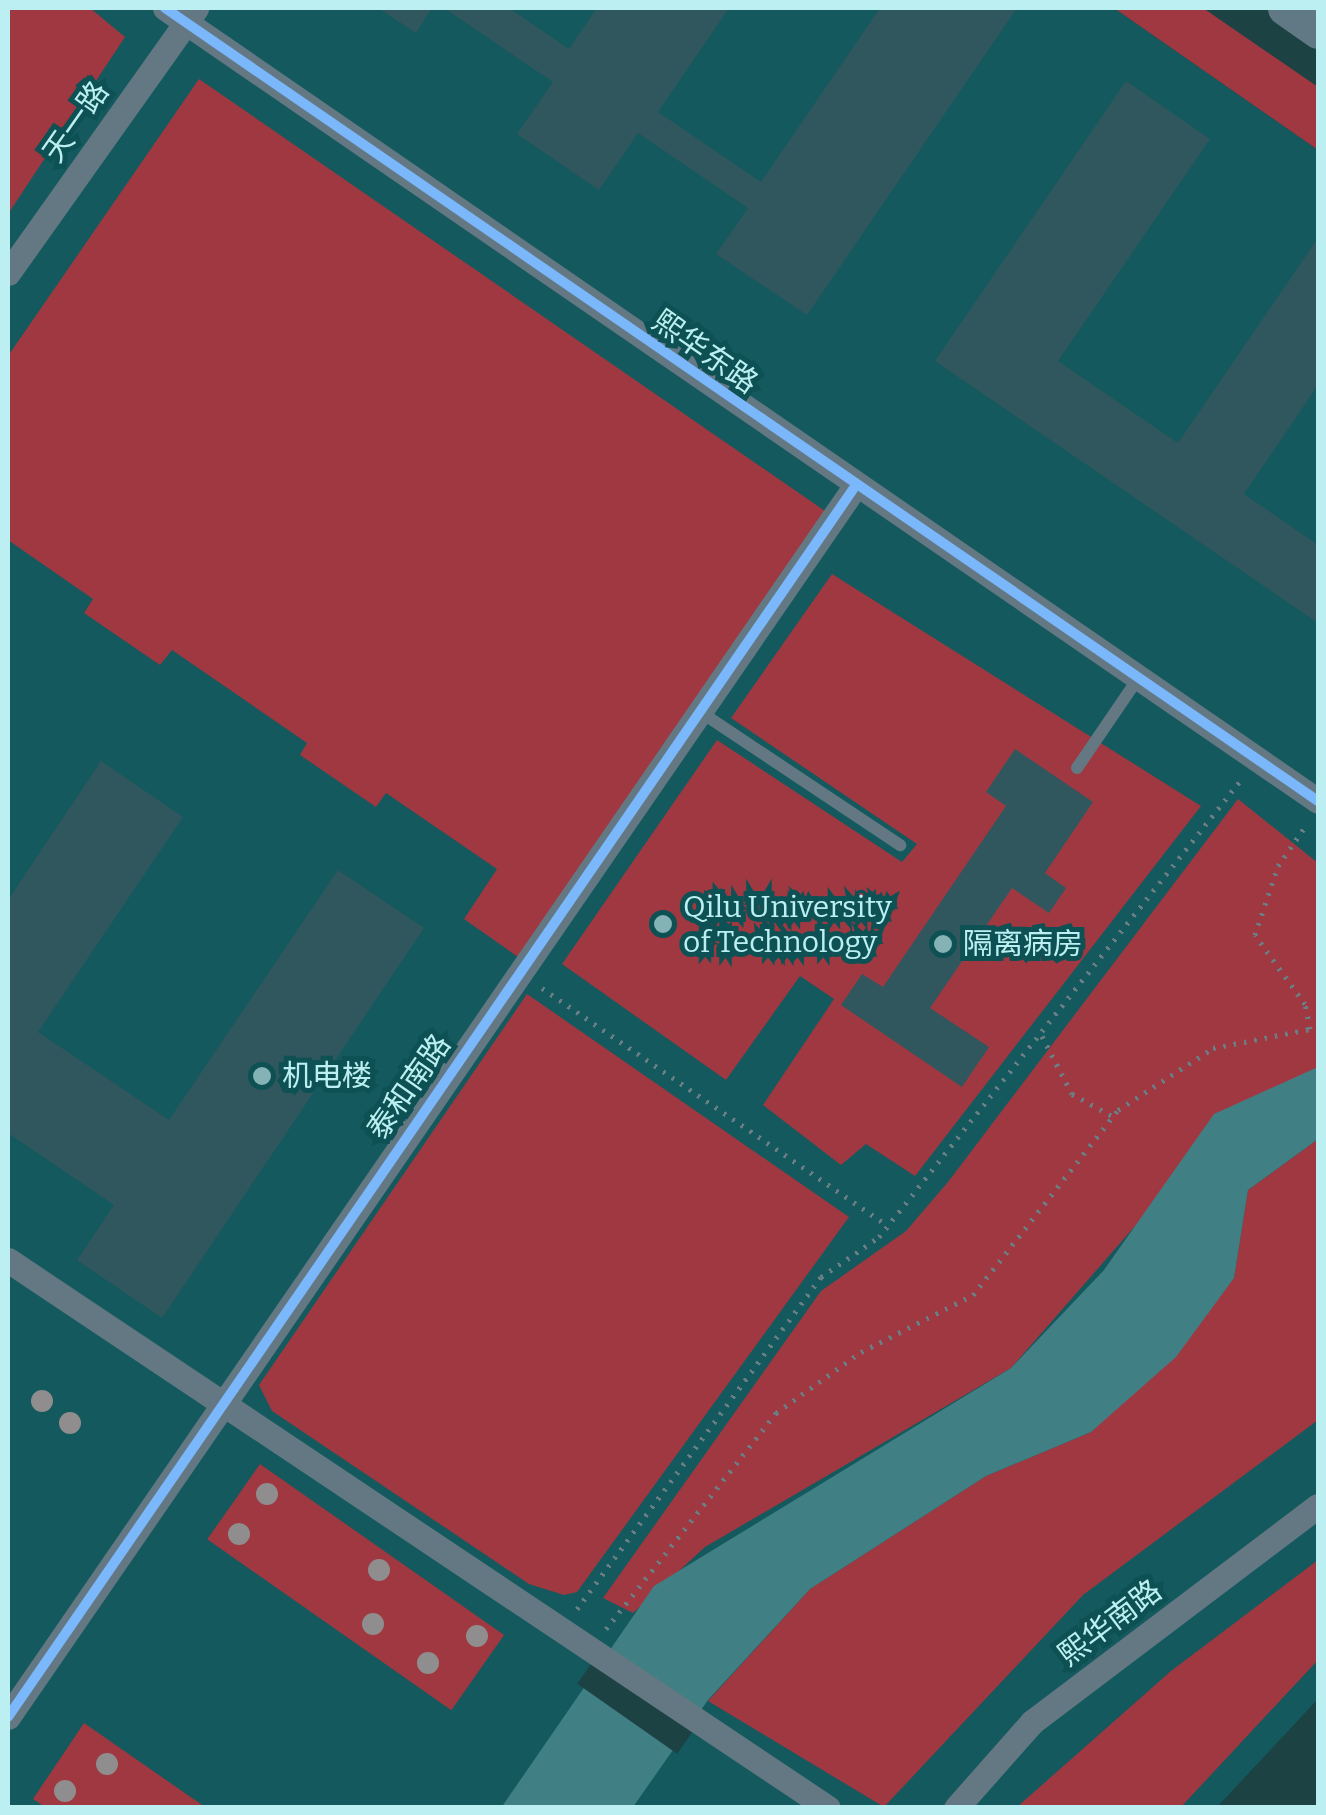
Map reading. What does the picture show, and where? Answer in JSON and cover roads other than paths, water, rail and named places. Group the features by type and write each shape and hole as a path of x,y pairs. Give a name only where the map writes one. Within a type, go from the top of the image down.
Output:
{"main road":[{"path":"1284,8 1318,30"}],"street":[{"name":"熙华东路","path":"164,8 191,15 854,488 1139,677 1318,804"},
{"name":"天一路","path":"8,273 191,15"},
{"name":"泰和南路","path":"8,1717 218,1406 854,488"},
{"path":"8,1260 218,1406 828,1808"},
{"name":"熙华南路","path":"956,1808 1032,1722 1318,1506"}],"lane":[{"path":"1077,768 1139,677"},
{"path":"699,711 900,845"}],"place":[{"name":"Qilu University of Technology","path":"663,924"},
{"name":"隔离病房","path":"943,944"},
{"name":"机电楼","path":"262,1076"}]}
